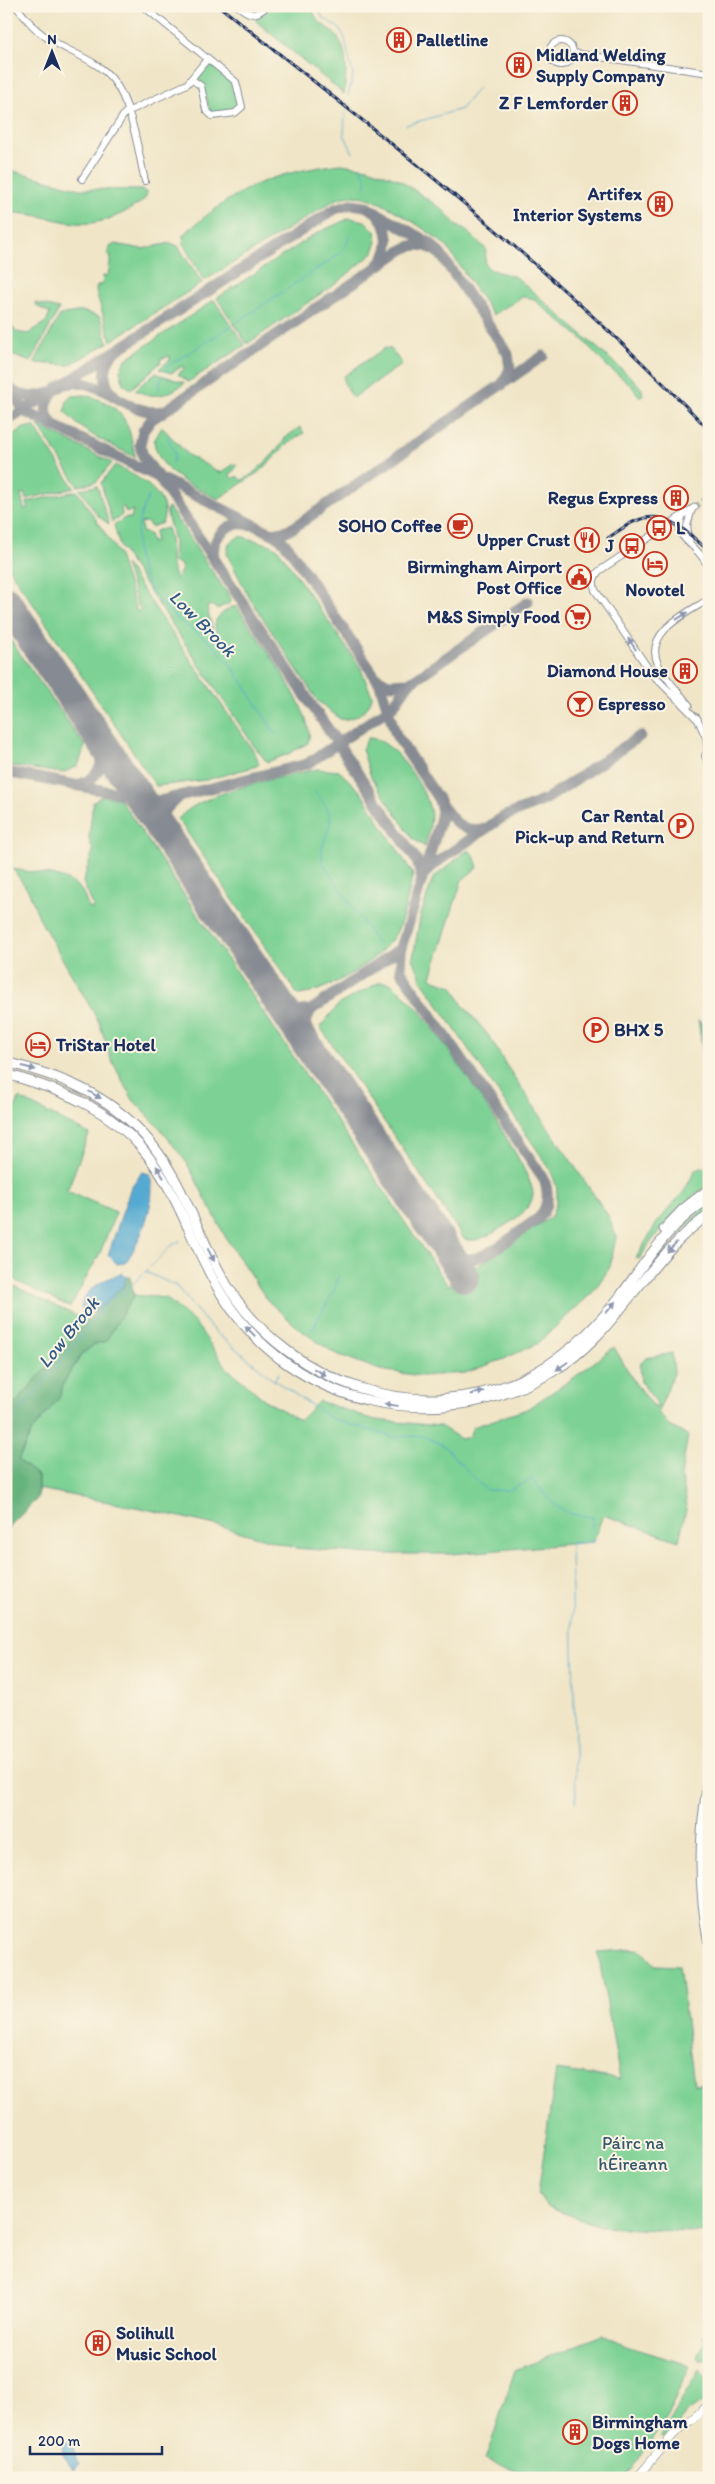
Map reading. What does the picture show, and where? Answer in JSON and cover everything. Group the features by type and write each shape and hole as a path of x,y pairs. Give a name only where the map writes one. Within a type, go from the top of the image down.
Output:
{"highway":[{"path":"6,1062 51,1074 93,1094 117,1109 144,1136 164,1161 179,1187 230,1290 262,1329 280,1345 312,1368 362,1390 400,1398 428,1400 466,1396 499,1388 523,1379 563,1354 602,1319 667,1234 695,1208 709,1199"},
{"path":"6,1074 46,1085 100,1112 128,1133 145,1152 174,1195 206,1266 222,1295 241,1321 257,1338 294,1368 321,1384 373,1402 425,1409 464,1405 502,1396 554,1372 597,1337 669,1248 690,1228 709,1216"},
{"path":"636,1274 664,1230 682,1209 709,1190"},
{"path":"709,1776 703,1811 701,1851 704,1909 709,1944"}],"main road":[{"path":"637,2478 674,2434 709,2405"}],"street":[{"path":"16,6 42,34 93,63 109,75 119,88 128,112 146,181"},
{"path":"143,6 236,82 242,103 240,110 235,113 212,116 206,110 201,86 192,79"},
{"path":"238,6 254,16 267,6"},
{"path":"573,53 709,73"},
{"path":"82,179 125,113 187,84 208,58"},
{"path":"690,544 688,526 694,508 599,572 593,582 595,590 652,674 698,720"},
{"path":"683,515 679,526 680,534 709,567"},
{"path":"709,599 668,626 662,633 656,651 658,663 662,670 698,720 706,738 708,749 705,756 709,765"}],"green space":[{"path":"269,6 312,6 316,17 335,34 344,51 346,65 344,94 258,23 255,19"},
{"path":"210,64 234,83 240,104 231,112 213,113 210,111 203,85 198,77 206,66"},
{"path":"341,164 368,168 398,179 442,209 457,226 463,228 486,249 485,263 489,269 516,277 634,380 642,389 643,395 640,397 631,385 608,367 582,339 532,298 522,297 493,315 447,247 407,218 372,199 348,196 333,201 204,281 184,245 183,235 221,205 256,185 293,172"},
{"path":"6,169 80,189 142,190 147,193 139,204 113,217 97,222 69,222 40,216 6,213"},
{"path":"350,218 365,221 375,231 377,242 372,254 338,282 247,344 217,298 317,233"},
{"path":"171,243 178,246 202,283 111,341 96,291 97,285 102,285 103,276 108,276 111,256 107,255 110,247 115,244 142,249"},
{"path":"214,300 245,345 188,382 178,374 184,369 183,366 171,373 159,369 170,360 170,356 160,359 161,362 131,389 123,384 120,370 126,359"},
{"path":"35,303 59,309 31,362 6,353 6,318 16,332 28,334 47,321 50,313 38,307"},
{"path":"82,311 100,317 108,343 69,365 34,363 60,315"},
{"path":"385,348 391,349 402,364 353,398 344,383 344,376"},
{"path":"155,373 185,383 173,391 161,395 149,395 135,390"},
{"path":"85,395 108,404 122,416 127,424 135,457 88,432 79,426 65,411 67,400 72,396"},
{"path":"38,425 112,463 96,482 78,486"},
{"path":"34,426 74,488 26,499 24,493 21,494 24,509 28,508 27,502 77,491 118,553 137,612 141,609 138,606 125,564 256,755 259,764 257,766 206,780 156,786 6,564 6,439 24,428"},
{"path":"162,427 188,455 221,473 234,464 237,466 230,475 233,479 237,476 241,480 252,474 266,462 279,448 285,438 300,427 304,433 288,443 262,470 218,499 187,483 169,470 162,462 154,441"},
{"path":"115,465 150,487 163,503 162,523 151,527 147,522 141,523 142,532 149,534 152,543 155,542 155,531 167,528 172,566 176,580 182,569 180,564 174,562 174,540 166,510 169,508 231,599 230,603 217,609 211,605 207,607 215,641 218,640 215,628 216,620 231,607 237,607 283,674 295,695 309,730 308,743 288,754 267,762 254,746 120,547 114,525 125,518 131,518 133,510 126,513 124,507 121,508 122,515 112,522 101,483"},
{"path":"97,486 109,524 98,516 80,489"},
{"path":"240,536 271,545 278,549 360,667 372,696 368,706 360,714 351,718 340,719 318,701 250,599 229,558 227,553 229,543"},
{"path":"6,634 85,746 78,766 62,773 6,765"},
{"path":"368,738 378,740 397,754 421,788 431,814 425,847 413,839 371,777 362,749"},
{"path":"317,769 339,771 360,791 413,874 402,919 389,943 353,973 323,988 298,995 178,819 189,809 223,793 263,781"},
{"path":"114,793 448,1286 551,1217 557,1195 553,1177 546,1163 422,981 413,958 420,918 433,878 468,850 474,855 478,867 462,880 431,977 434,980 453,986 462,1004 489,1036 506,1065 609,1217 616,1237 610,1267 594,1291 538,1343 504,1359 465,1373 421,1376 380,1370 334,1353 302,1331 268,1301 227,1240 187,1163 160,1128 133,1100 111,1059 99,1022 41,922 29,892 13,869 59,877 75,884 81,890 88,906 92,910 93,905 83,882 93,851 89,838 93,802 101,796"},
{"path":"380,982 390,983 415,1006 429,1023 503,1132 529,1181 533,1195 527,1207 513,1221 487,1236 476,1240 464,1239 320,1027 339,1004"},
{"path":"698,1020 709,1028 709,1094"},
{"path":"19,1098 89,1134 67,1191 116,1212 100,1253 70,1307 6,1276 6,1133"},
{"path":"709,1166 709,1184 679,1209 654,1237 639,1259 636,1258 656,1224 685,1190 695,1170"},
{"path":"709,1203 709,1211 687,1226 665,1245 663,1244"},
{"path":"126,1277 130,1277 134,1295 105,1342 95,1344 82,1354 64,1382 59,1398 32,1431 18,1460 38,1476 38,1498 6,1530 6,1414 87,1321 113,1293 124,1286"},
{"path":"6,1282 87,1321 6,1414"},
{"path":"134,1295 166,1298 195,1323 228,1369 266,1401 300,1420 319,1401 375,1420 440,1426 461,1439 469,1437 473,1427 527,1409 572,1379 614,1347 635,1383 656,1409 657,1403 641,1382 640,1364 646,1358 672,1353 674,1373 658,1412 669,1426 688,1435 681,1476 687,1505 679,1541 603,1515 593,1542 451,1554 372,1554 295,1548 224,1527 141,1508 38,1489 38,1476 18,1461 32,1431 59,1398 64,1382 82,1354 95,1344 105,1342"},
{"name":"Páirc na hÉireann","path":"641,1949 655,1965 679,1966 694,2084 709,2084 709,2233 603,2227 547,2207 538,2193 556,2070 620,2079 598,1952"},
{"path":"709,2324 709,2361 702,2359 701,2361 698,2357 705,2341 703,2336"},
{"path":"603,2335 626,2346 689,2365 668,2416 630,2472 624,2478 540,2478 485,2460 515,2370"},
{"path":"699,2370 708,2379 709,2397 685,2414 664,2439 661,2437"}],"water":[{"path":"142,1172 150,1174 152,1195 150,1208 142,1233 131,1255 125,1263 117,1264 108,1255 131,1187"},
{"path":"122,1273 126,1277 124,1286 101,1307 85,1313 81,1308 90,1290 109,1278"},
{"path":"67,2440 73,2446 79,2464 73,2469 63,2455 62,2446"}],"waterway":[{"name":"Low Brook","path":"317,6 322,17 340,29 345,39 353,76 348,96"},
{"path":"406,125 461,109 478,88"},
{"name":"Low Brook","path":"345,112 344,134 353,153"},
{"name":"Low Brook","path":"360,167 367,180 364,190"},
{"name":"Low Brook","path":"236,323 338,255 347,244 350,233"},
{"name":"Low Brook","path":"165,371 169,365 230,327"},
{"name":"Low Brook","path":"158,390 162,377"},
{"name":"Low Brook","path":"167,436 175,454 172,463"},
{"name":"Low Brook","path":"149,496 138,527 137,543 138,558 150,587 171,613 219,651 241,680 275,733"},
{"name":"Low Brook","path":"315,792 328,809 330,818 322,849 323,863 378,945"},
{"name":"Low Brook","path":"6,1428 111,1299 122,1295 172,1245 180,1241"},
{"path":"146,1272 176,1286 213,1330 274,1380 332,1419 393,1437 423,1436 443,1445 486,1490 509,1490 532,1479 564,1511 593,1517 591,1535"},
{"path":"311,1331 334,1291 339,1276"},
{"path":"274,1380 279,1373"},
{"path":"576,1802 571,1543 593,1542 592,1539"}],"taxiway":[{"path":"6,422 335,209 351,204 365,206 430,243 441,255 508,354 510,369 502,385"},
{"path":"378,215 385,227 388,240 386,252 379,264"},
{"path":"280,1005 293,1012 311,1010 401,948 442,811 439,800 396,735 380,684 289,548 279,537 158,477 143,456 140,445 143,431 151,420 407,247 427,246 441,255"},
{"path":"112,354 105,376 108,386 115,396"},
{"path":"269,532 280,533 293,528 543,356"},
{"path":"67,384 80,383 92,385 138,408 150,411 163,411"},
{"path":"6,386 26,412 158,477 417,861 422,879"},
{"path":"9,388 25,396 53,392 48,400 46,409 48,417 54,425"},
{"path":"215,561 214,546 221,533 233,525 249,525"},
{"path":"6,772 159,801 307,764 393,706 409,683 528,602"},
{"path":"376,677 388,684 409,683"},
{"path":"425,873 437,862 503,817 545,800 640,736"},
{"path":"77,785 84,783 98,771 101,765 103,745"},
{"path":"127,798 141,806 154,820"},
{"path":"165,835 162,828 163,812 177,798"},
{"path":"441,804 454,821 464,828 486,828"},
{"path":"401,948 401,971 544,1179 547,1190 546,1204 539,1218 494,1250 476,1258 464,1259 458,1257 445,1247"},
{"path":"308,1046 303,1027 311,1010"}],"runway":[{"path":"6,601 465,1277"}],"tunnel":[{"path":"695,507 709,497"}],"railway":[{"path":"219,6 409,158 533,262 652,372 709,430"},
{"path":"608,538 638,520 648,517 658,518 676,525 709,551"}],"place":[{"name":"Palletline","path":"399,40"},
{"name":"Midland Welding Supply Company","path":"519,65"},
{"name":"Z F Lemforder","path":"625,103"},
{"name":"Artifex Interior Systems","path":"660,204"},
{"name":"Regus Express","path":"676,498"},
{"name":"SOHO Coffee","path":"460,526"},
{"name":"L","path":"659,528"},
{"name":"Upper Crust","path":"587,540"},
{"name":"J","path":"632,546"},
{"name":"Novotel","path":"655,564"},
{"name":"Birmingham Airport Post Office","path":"579,577"},
{"name":"M&S Simply Food","path":"578,617"},
{"name":"Diamond House","path":"685,671"},
{"name":"Espresso","path":"580,704"},
{"name":"Car Rental Pick-up and Return","path":"681,826"},
{"name":"BHX 5","path":"596,1030"},
{"name":"TriStar Hotel","path":"38,1045"},
{"name":"Solihull Music School","path":"98,2343"},
{"name":"Birmingham Dogs Home","path":"575,2432"}]}
